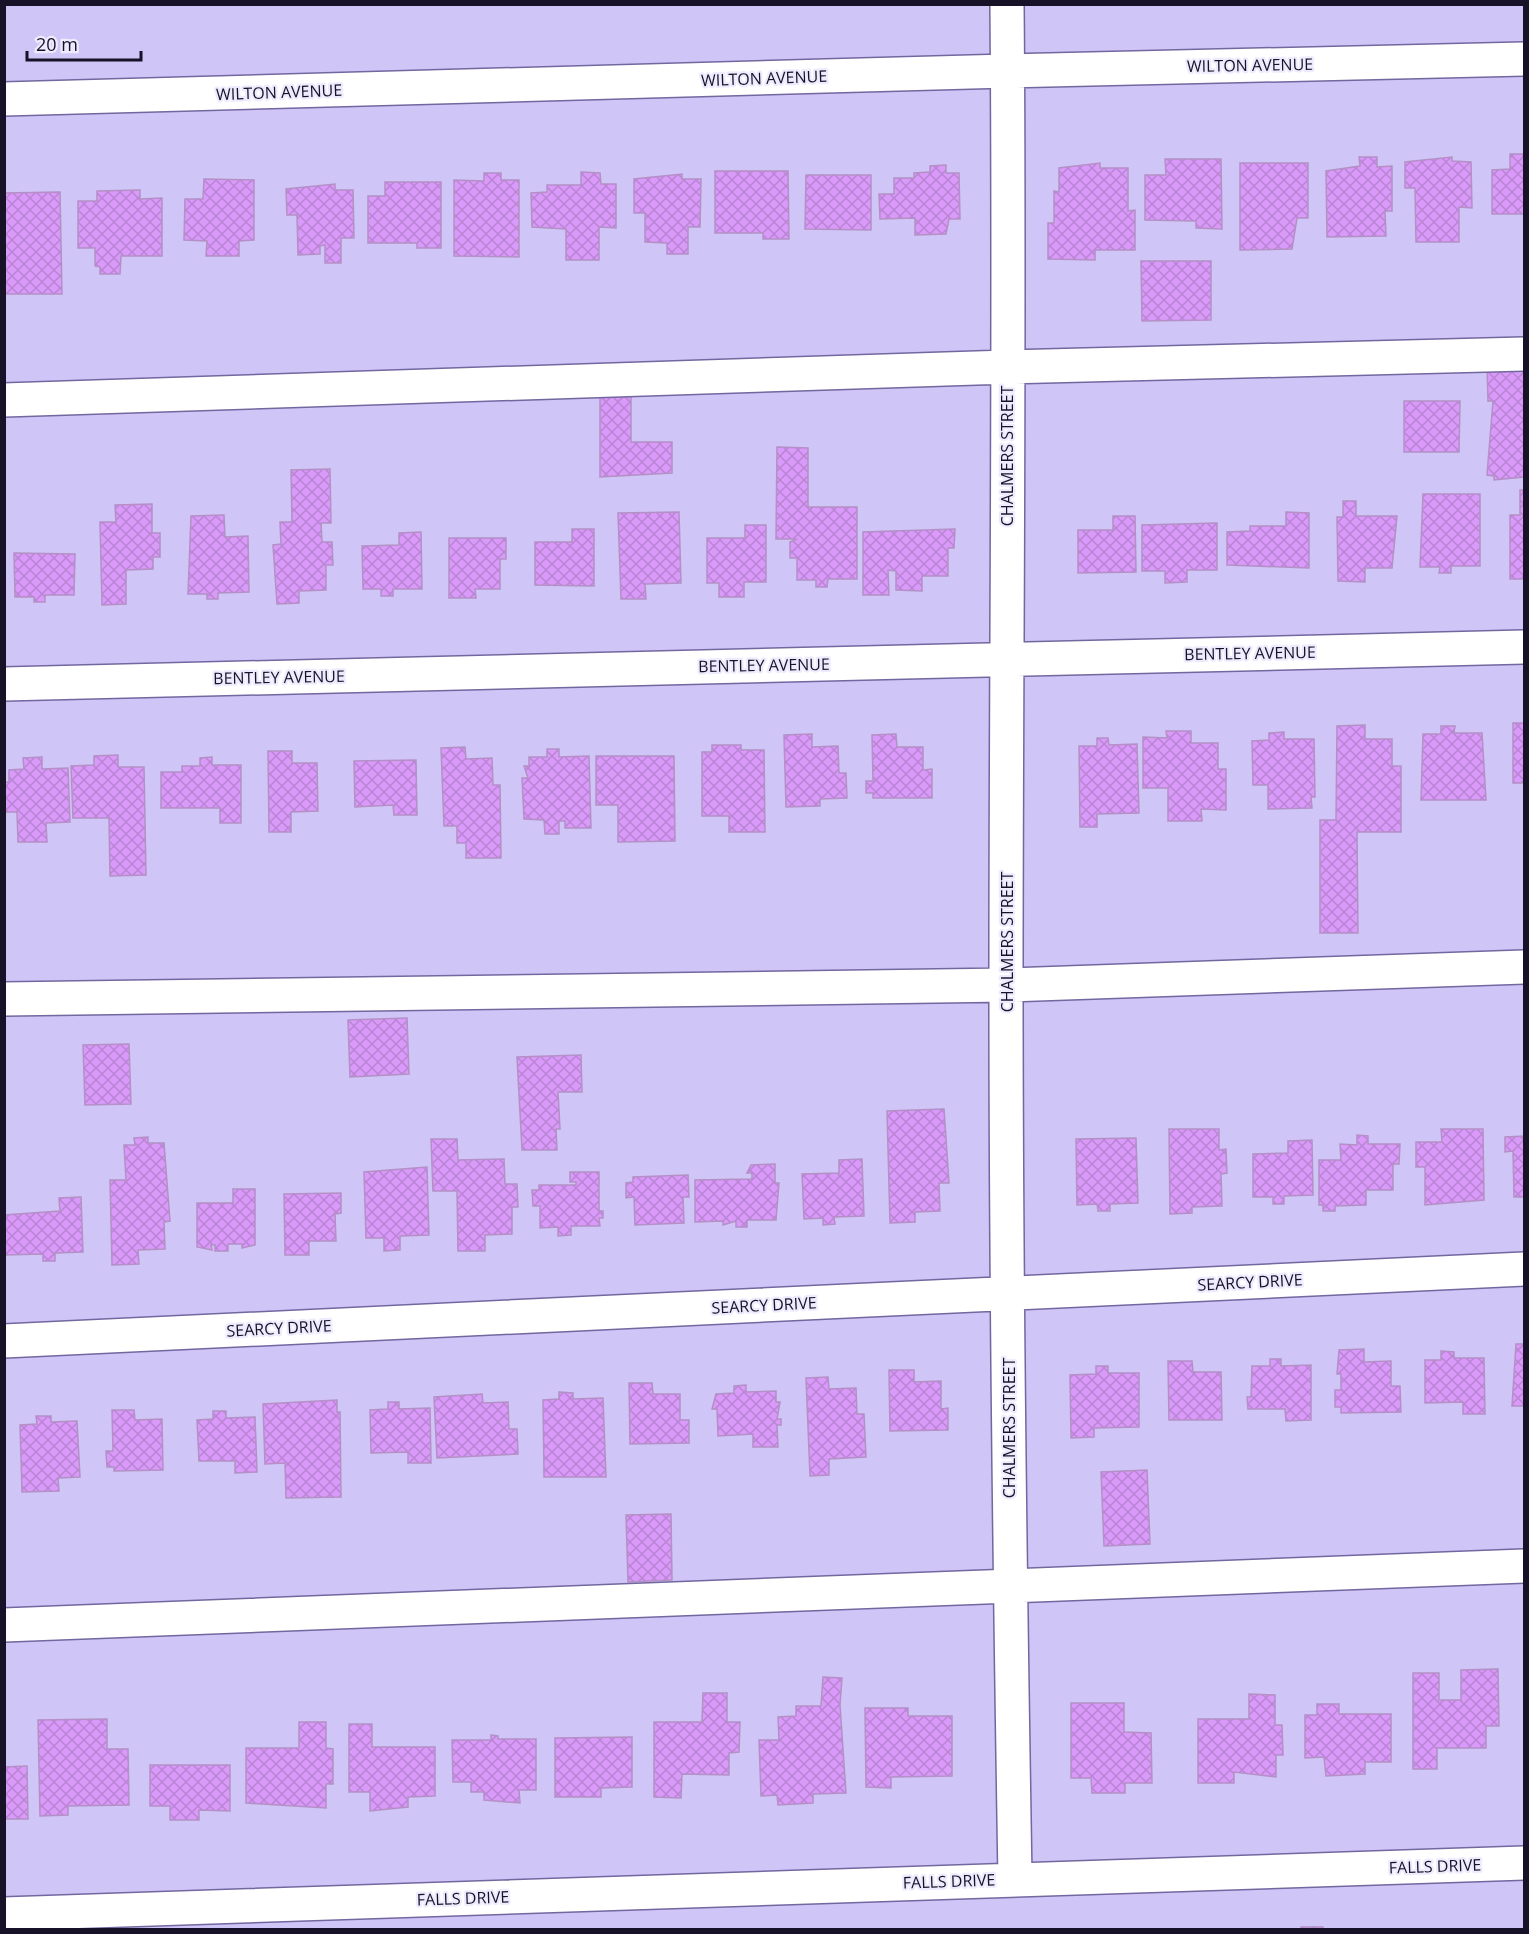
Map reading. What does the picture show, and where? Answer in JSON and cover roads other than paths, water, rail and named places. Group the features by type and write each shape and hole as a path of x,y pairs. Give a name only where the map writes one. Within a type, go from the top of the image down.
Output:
{"street":[{"name":"CHALMERS STREET","path":"1007,4 1006,985 1010,1585 1015,1879"},
{"name":"WILTON AVENUE","path":"4,99 1524,59"},
{"path":"4,400 1007,367 1524,354"},
{"name":"BENTLEY AVENUE","path":"4,684 1524,647"},
{"path":"4,999 1006,985 1524,967"},
{"name":"SEARCY DRIVE","path":"4,1341 1524,1269"},
{"path":"4,1625 1524,1566"},
{"name":"FALLS DRIVE","path":"4,1914 275,1917 374,1915 1015,1879 1524,1863"}]}
